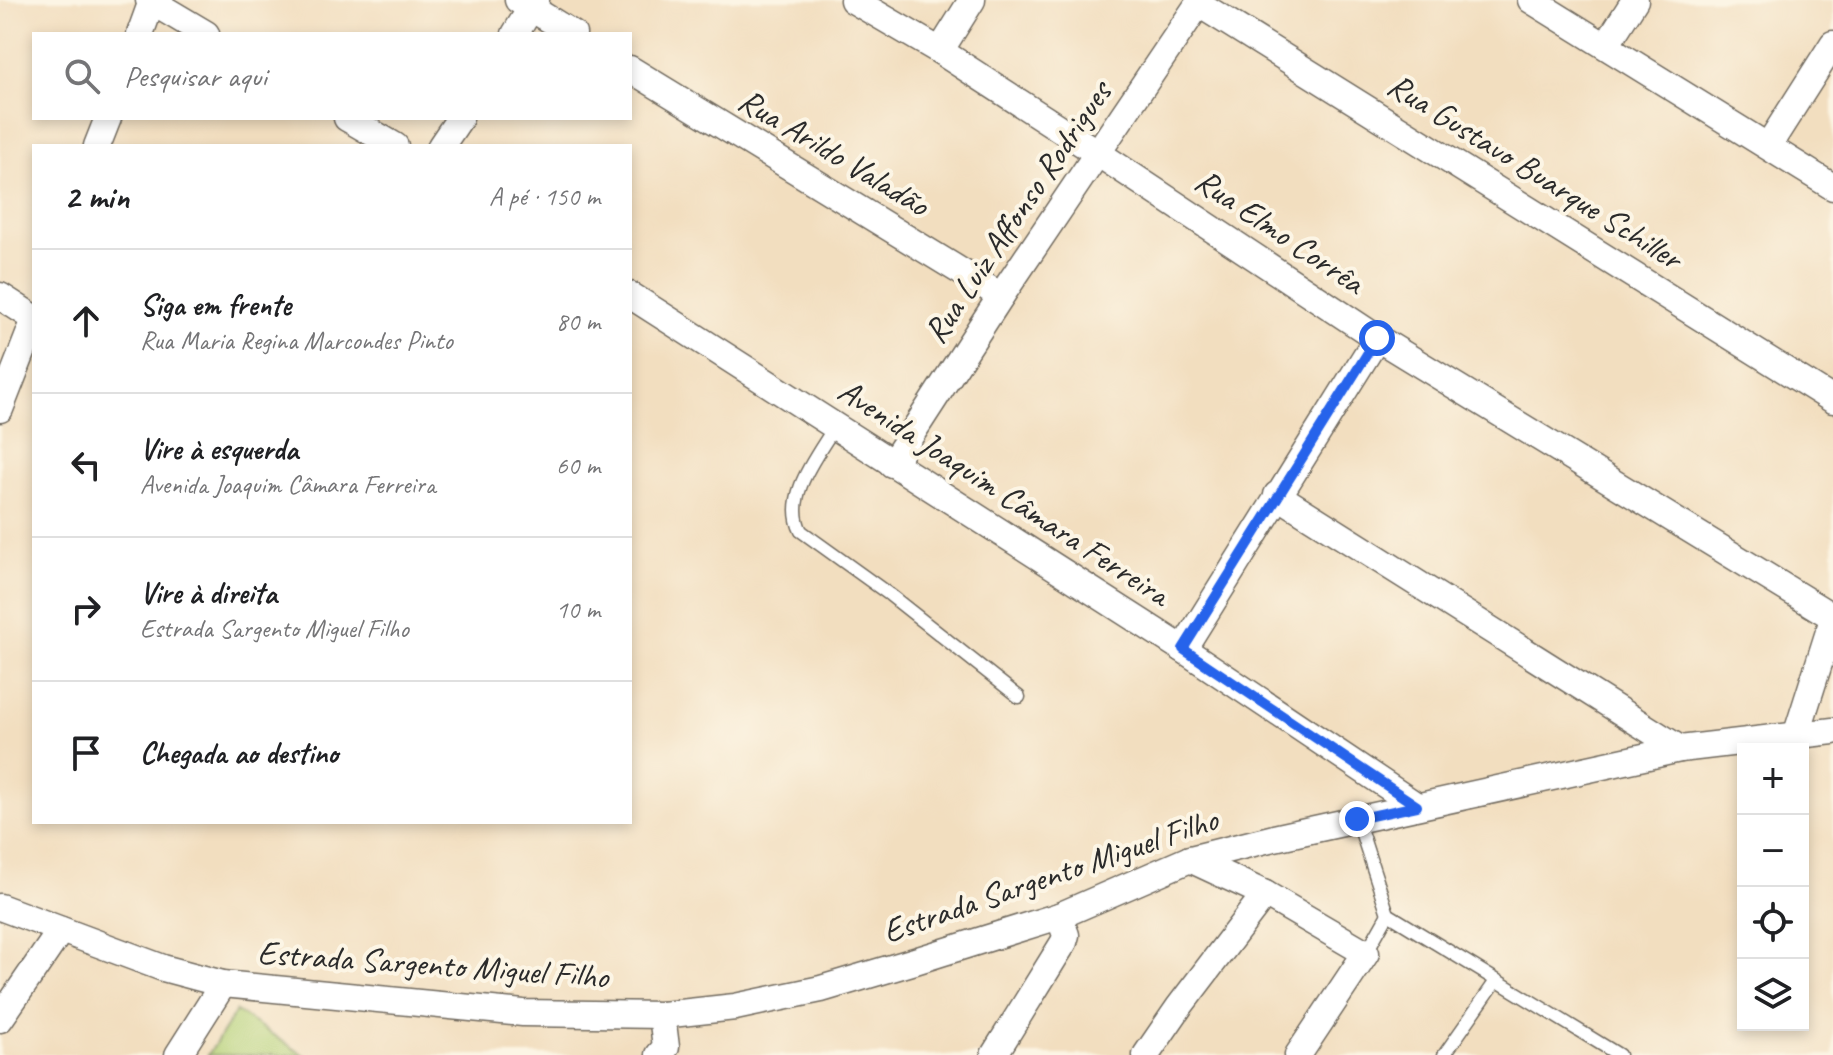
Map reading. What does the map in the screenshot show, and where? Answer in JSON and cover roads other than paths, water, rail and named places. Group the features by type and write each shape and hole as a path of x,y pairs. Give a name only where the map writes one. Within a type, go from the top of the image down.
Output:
{"street":[{"name":"Rua Elmo Corrêa","path":"853,0 940,51 1377,338 1833,618"},
{"path":"940,51 972,0"},
{"path":"1531,0 1607,44 1833,187"},
{"path":"1607,44 1635,0"},
{"path":"141,32 151,1 203,32"},
{"name":"Rua Luiz Affonso Rodrigues","path":"892,464 1001,296 1200,2"},
{"name":"Rua Gustavo Buarque Schiller","path":"1200,2 1833,400"},
{"path":"516,32 529,3 570,32"},
{"path":"1768,146 1833,44"},
{"name":"Rua Arildo Valadão","path":"632,70 1001,296"},
{"path":"98,144 107,120"},
{"path":"350,120 392,144"},
{"path":"442,144 459,120"},
{"path":"0,296 32,319"},
{"name":"Avenida Joaquim Câmara Ferreira","path":"632,296 1183,649 1417,806"},
{"path":"0,409 32,325"},
{"path":"1183,649 1377,338"},
{"path":"1277,495 1680,749"},
{"path":"1796,736 1833,618"},
{"name":"Estrada Sargento Miguel Filho","path":"0,907 163,968 223,984 523,1013 662,1015 735,1007 821,989 1062,929 1190,859 1357,819 1680,749 1833,731"},
{"name":"Estrada Sargento Miguel Filho","path":"1796,736 1833,747"},
{"path":"1190,859 1265,894 1366,953 1298,1055"},
{"path":"1146,1055 1265,894"},
{"path":"994,1055 1062,929"},
{"path":"0,1019 61,930"},
{"path":"178,1055 223,984"},
{"path":"662,1015 668,1052"}],"lane":[{"path":"835,426 800,487 794,508 795,520 801,531 890,595 1019,697"},
{"path":"1357,819 1388,914 1619,1055"},
{"path":"1366,953 1388,914"},
{"path":"1444,1055 1496,981"}]}
